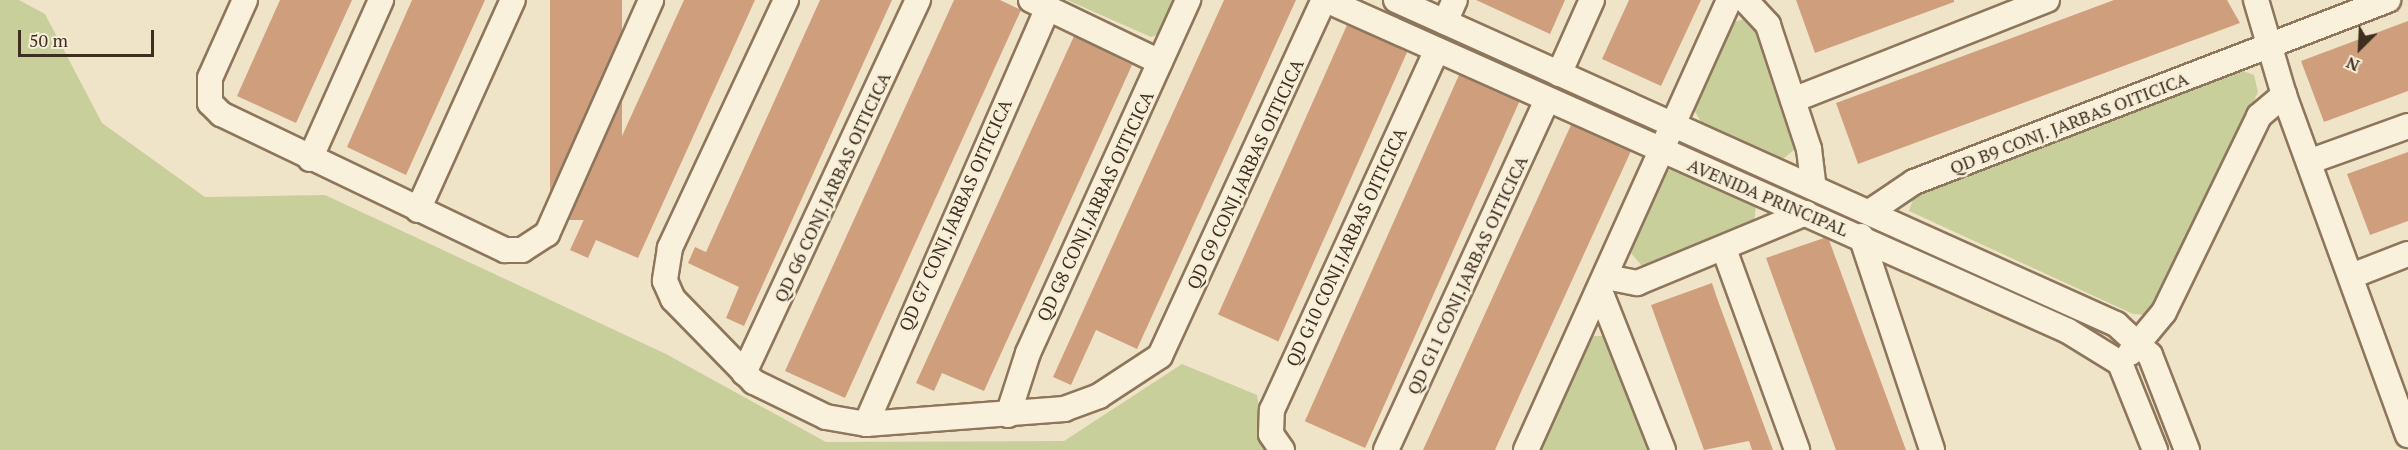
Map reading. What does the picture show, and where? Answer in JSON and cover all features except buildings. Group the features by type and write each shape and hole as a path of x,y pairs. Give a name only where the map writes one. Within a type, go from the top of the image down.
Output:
{"street":[{"path":"245,0 210,78 210,103 221,114 310,159 505,250 522,250 547,234 651,0"},
{"path":"310,159 381,0"},
{"path":"418,210 513,0"},
{"path":"786,0 670,248 665,281 674,299 744,373 771,393 815,412 866,424 1008,415"},
{"name":"QD G6 CONJ.JARBAS OITICICA","path":"744,373 918,0"},
{"name":"QD G8 CONJ.JARBAS OITICICA","path":"1008,415 1028,353 1188,0"},
{"name":"AVENIDA PRINCIPAL","path":"1325,0 1661,152 1861,236 2068,331 2120,363"},
{"name":"QD G9 CONJ.JARBAS OITICICA","path":"1008,415 1083,404 1151,364 1165,348 1325,0"},
{"name":"AVENIDA PRINCIPAL","path":"1396,0 1450,11 1559,74 1814,188 1871,211 2116,324 2140,341"},
{"path":"1559,74 1592,0"},
{"path":"1526,450 1603,284 1729,0"},
{"path":"1745,0 1768,25 1793,100 1814,188"},
{"path":"1793,100 2047,0"},
{"path":"2256,0 2272,45 2284,95 2312,161 2354,275 2408,435"},
{"name":"QD B9 CONJ. JARBAS OITICICA","path":"1871,211 1914,182 2388,0"},
{"path":"1039,4 1160,62"},
{"name":"QD G7 CONJ.JARBAS OITICICA","path":"866,424 1039,4"},
{"name":"QD G10 CONJ.JARBAS OITICICA","path":"1280,448 1271,434 1272,410 1437,50"},
{"path":"2155,450 2120,363 2164,312 2259,116 2284,95"},
{"name":"QD G11 CONJ.JARBAS OITICICA","path":"1386,450 1547,100"},
{"path":"2312,161 2408,126"},
{"path":"1603,284 1637,283 1724,249 1806,213"},
{"path":"1861,236 1932,450"},
{"path":"1724,249 1797,450"},
{"path":"2354,275 2408,255"},
{"path":"1603,284 1663,450"},
{"path":"2140,341 2187,450"}],"green space":[{"path":"0,0 19,0 45,14 102,123 205,197 325,195 666,354 826,442 1064,441 1182,364 1257,395 1266,450 0,450"},
{"path":"1067,0 1180,0 1163,33 1151,37"},
{"path":"1751,17 1758,20 1801,144 1782,160 1701,122 1693,108 1730,23"},
{"path":"2238,69 2254,75 2258,92 2163,302 2147,315 2133,314 1909,211 1916,190"},
{"path":"1678,168 1756,203 1754,225 1650,268 1642,266 1625,246 1662,172"},
{"path":"1594,336 1605,336 1653,450 1541,450 1586,342"}]}
